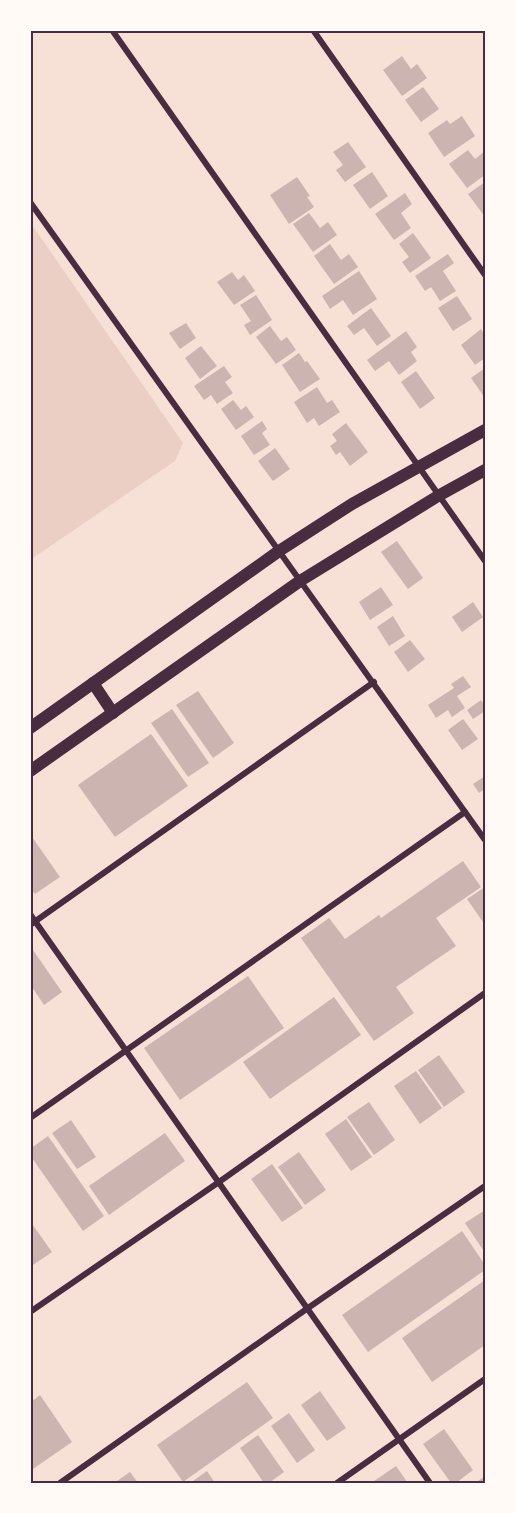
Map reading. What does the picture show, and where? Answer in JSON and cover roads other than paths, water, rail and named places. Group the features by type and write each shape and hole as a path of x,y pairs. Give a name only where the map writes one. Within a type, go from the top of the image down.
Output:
{"main road":[{"path":"30,728 279,551 352,504 485,430"},
{"path":"30,771 300,581 438,496 485,470"},
{"path":"93,683 113,712"}],"street":[{"path":"112,30 485,561"},
{"path":"313,30 485,275"},
{"path":"30,202 485,840"},
{"path":"33,923 374,682"},
{"path":"30,1118 465,812"},
{"path":"30,914 33,923 219,1182 430,1483"},
{"path":"30,1312 219,1182 485,993"},
{"path":"60,1483 485,1186"},
{"path":"338,1483 485,1379"}]}
